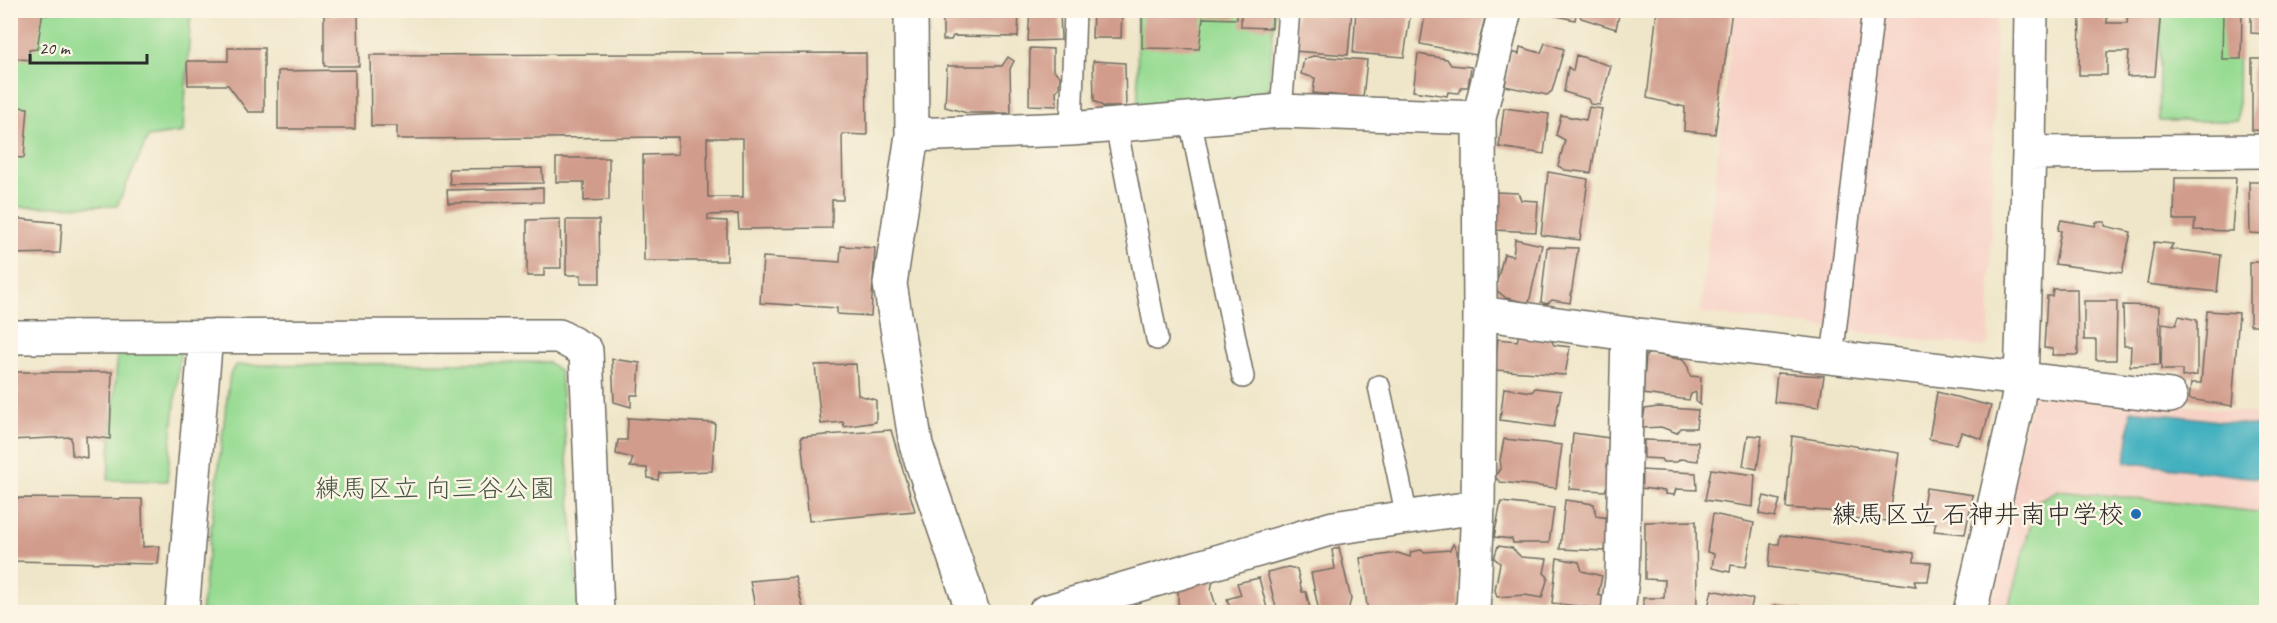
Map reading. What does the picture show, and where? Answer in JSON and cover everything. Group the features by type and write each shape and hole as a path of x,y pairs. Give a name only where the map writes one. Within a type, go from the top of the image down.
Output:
{"street":[{"path":"911,10 912,135 890,284 916,445 973,612"},
{"path":"1473,612 1478,507 1479,118 1505,10"},
{"path":"1971,612 2018,405 2021,380 2029,153 2031,10"},
{"path":"912,135 1071,129 1281,111 1479,118"},
{"path":"2029,153 2266,151"},
{"path":"1480,313 1628,334 2170,396"},
{"path":"1618,612 1622,579 1628,334"},
{"path":"182,612 206,336"},
{"path":"10,337 559,336 586,351 597,612"},
{"path":"1045,612 1333,528 1478,507"}],"lane":[{"path":"1071,129 1075,10"},
{"path":"1281,111 1289,10"},
{"path":"1832,358 1873,10"},
{"path":"1190,119 1243,377"},
{"path":"1116,125 1158,339"},
{"path":"1379,386 1407,517"}],"shaded area":[{"path":"1734,11 1996,11 1989,343 1984,347 1700,313"},
{"name":"練馬区立 石神井南中学校","path":"2035,387 2266,415 2266,612 1983,612"}],"green space":[{"path":"10,11 191,11 183,132 148,137 117,206 11,207"},
{"path":"1137,11 1275,11 1268,87 1260,99 1138,107"},
{"path":"2161,11 2239,11 2238,121 2159,121"},
{"path":"181,346 167,481 108,480 118,349"},
{"name":"練馬区立 向三谷公園","path":"548,362 560,371 579,612 201,612 230,374 236,365"},
{"path":"2059,490 2266,513 2266,612 2007,612 2037,501"}],"water":[{"path":"2131,410 2266,427 2264,479 2125,462"}],"building":[{"path":"10,10 43,10 37,49 29,50 30,60 10,58"},
{"path":"943,10 1019,10 1018,37 953,36 951,40 943,40"},
{"path":"1030,10 1060,10 1061,40 1028,41"},
{"path":"1093,10 1122,10 1121,38 1092,38"},
{"path":"1142,10 1237,10 1237,19 1203,18 1199,49 1142,48"},
{"path":"1241,10 1272,10 1272,28 1241,27"},
{"path":"1297,10 1352,10 1348,55 1293,51"},
{"path":"1356,10 1411,10 1404,57 1353,53"},
{"path":"1426,10 1487,10 1476,55 1420,44"},
{"path":"1553,10 1577,10 1575,20 1552,15"},
{"path":"1578,10 1620,10 1616,29 1581,18"},
{"path":"1657,10 1732,10 1715,134 1684,131 1685,107 1647,98"},
{"path":"2080,10 2107,10 2107,23 2127,23 2128,10 2161,10 2155,76 2127,77 2129,52 2107,52 2107,75 2079,75"},
{"path":"2251,10 2266,10 2266,34 2251,33"},
{"path":"2223,11 2242,12 2241,59 2222,59"},
{"path":"324,15 358,15 359,66 324,66"},
{"path":"1545,43 1564,49 1552,91 1547,95 1505,86 1511,52 1519,54 1520,47 1541,53"},
{"path":"228,48 264,48 264,112 248,112 228,85 188,85 187,61 228,61"},
{"path":"1030,48 1053,49 1053,70 1060,76 1059,88 1056,91 1057,106 1029,105"},
{"path":"866,53 867,135 842,134 843,200 832,200 832,228 739,229 738,214 708,215 708,220 727,221 727,261 644,261 643,155 678,154 678,137 397,139 397,126 371,126 370,55","holes":["707,138 743,138 743,197 708,197"]},
{"path":"1418,54 1447,59 1451,65 1471,67 1468,87 1462,87 1459,93 1448,92 1447,96 1413,91"},
{"path":"1576,55 1611,66 1600,105 1590,104 1588,99 1564,92 1568,67 1573,71"},
{"path":"1313,56 1367,60 1363,98 1313,93 1315,78 1301,74 1304,59"},
{"path":"1008,57 1014,61 1010,69 1011,113 967,113 945,107 947,66 1002,66"},
{"path":"2252,59 2266,59 2266,131 2252,130"},
{"path":"1093,61 1125,63 1126,107 1104,107 1094,101"},
{"path":"355,70 355,129 278,129 278,71"},
{"path":"10,106 28,108 24,158 10,157"},
{"path":"1589,107 1602,109 1591,173 1565,170 1558,166 1565,140 1556,135 1561,115 1586,120"},
{"path":"1504,108 1549,114 1544,154 1499,147"},
{"path":"556,158 609,158 609,200 584,201 584,182 556,182"},
{"path":"542,168 543,183 450,184 449,169"},
{"path":"1548,172 1588,179 1580,240 1541,235"},
{"path":"2175,178 2236,178 2232,231 2194,230 2195,220 2174,220"},
{"path":"2249,181 2266,181 2266,234 2250,233"},
{"path":"543,188 543,202 448,203 447,190"},
{"path":"1495,192 1518,193 1521,200 1538,201 1536,232 1493,230"},
{"path":"10,218 62,223 60,253 10,254"},
{"path":"560,219 561,268 544,268 544,276 527,276 527,220"},
{"path":"566,220 599,220 600,283 581,283 581,275 566,275"},
{"path":"2061,220 2095,226 2096,222 2105,222 2105,226 2131,232 2122,273 2055,264"},
{"path":"1515,239 1542,245 1529,303 1506,298 1495,289 1504,254 1513,256"},
{"path":"2154,242 2173,244 2170,249 2221,255 2217,292 2147,284"},
{"path":"841,246 875,248 871,316 837,314 837,308 760,303 763,257 840,262"},
{"path":"1547,247 1578,248 1570,303 1552,300 1547,304 1541,302"},
{"path":"2250,262 2266,262 2266,325 2250,325"},
{"path":"2053,289 2077,289 2078,355 2052,355 2053,349 2044,348 2047,296 2052,296"},
{"path":"2084,301 2117,301 2116,360 2096,360 2096,340 2084,340"},
{"path":"2123,305 2159,306 2160,365 2130,366 2131,346 2124,346"},
{"path":"2207,311 2239,313 2232,406 2189,399 2191,383 2201,383"},
{"path":"2179,316 2197,320 2197,375 2182,377 2182,370 2161,370 2162,323 2176,325"},
{"path":"1519,335 1550,338 1554,345 1570,347 1565,375 1495,370 1498,339 1517,341"},
{"path":"1649,353 1683,360 1690,376 1701,377 1700,405 1696,402 1696,392 1691,394 1689,400 1643,394 1646,356"},
{"path":"612,359 640,363 638,395 631,395 631,407 614,402"},
{"path":"856,364 858,395 876,400 876,422 844,427 843,422 821,424 815,365"},
{"path":"10,372 112,372 110,439 86,436 87,458 72,455 71,437 10,440"},
{"path":"1777,373 1824,376 1819,407 1774,402"},
{"path":"1504,388 1532,392 1535,388 1561,391 1554,427 1500,420"},
{"path":"1937,392 1991,406 1982,439 1962,432 1956,444 1929,439"},
{"path":"1658,407 1698,410 1696,428 1681,428 1677,433 1661,427 1642,428 1645,409"},
{"path":"628,418 715,423 712,471 659,473 658,480 648,478 647,468 630,467 633,458 616,454 618,440 627,440"},
{"path":"891,430 915,511 809,521 801,437"},
{"path":"1573,433 1609,438 1607,467 1612,473 1605,491 1569,489"},
{"path":"1748,435 1762,436 1757,469 1743,466"},
{"path":"1792,436 1899,453 1889,521 1852,518 1853,513 1786,508"},
{"path":"1504,439 1562,445 1556,488 1500,482 1495,477 1501,467"},
{"path":"1644,440 1698,442 1698,461 1680,459 1677,462 1663,462 1661,459 1644,458"},
{"path":"1711,469 1755,475 1753,507 1705,500"},
{"path":"1640,470 1696,473 1697,490 1676,489 1674,495 1665,494 1665,491 1641,488"},
{"path":"1926,488 1973,495 1965,534 1934,531 1936,522 1920,523"},
{"path":"1764,496 1780,500 1775,517 1759,514"},
{"path":"10,498 142,499 143,547 160,546 158,564 10,561"},
{"path":"1565,500 1594,504 1596,516 1609,518 1605,551 1560,549"},
{"path":"1501,502 1554,508 1549,543 1513,543 1512,539 1494,537"},
{"path":"1713,514 1754,523 1746,567 1731,565 1730,572 1712,568 1714,554 1707,552"},
{"path":"1696,521 1697,612 1643,612 1643,598 1664,598 1665,580 1645,579 1645,522"},
{"path":"1780,535 1914,553 1914,562 1931,563 1928,581 1914,581 1916,586 1769,567 1771,544 1779,544"},
{"path":"1453,544 1457,551 1459,605 1412,612 1368,612 1360,558 1398,553 1410,557 1411,552 1421,550 1425,552 1450,550"},
{"path":"1498,546 1512,548 1521,557 1547,559 1544,573 1548,577 1542,598 1525,595 1497,597 1495,590 1500,563 1494,558"},
{"path":"1339,547 1351,599 1348,611 1319,612 1311,573 1335,569 1332,550"},
{"path":"1557,558 1579,562 1582,571 1602,576 1598,595 1604,597 1601,609 1552,603"},
{"path":"1288,567 1297,569 1302,592 1306,592 1311,612 1277,612 1267,572"},
{"path":"795,577 804,612 756,612 750,581"},
{"path":"1259,578 1268,612 1231,612 1227,599 1241,595 1237,583"},
{"path":"1213,580 1211,590 1218,612 1180,612 1178,586"},
{"path":"1712,590 1753,599 1750,612 1707,612"},
{"path":"1774,605 1803,609 1803,612 1772,612"}],"place":[{"name":"練馬区立 石神井南中学校","path":"2136,514"}]}
